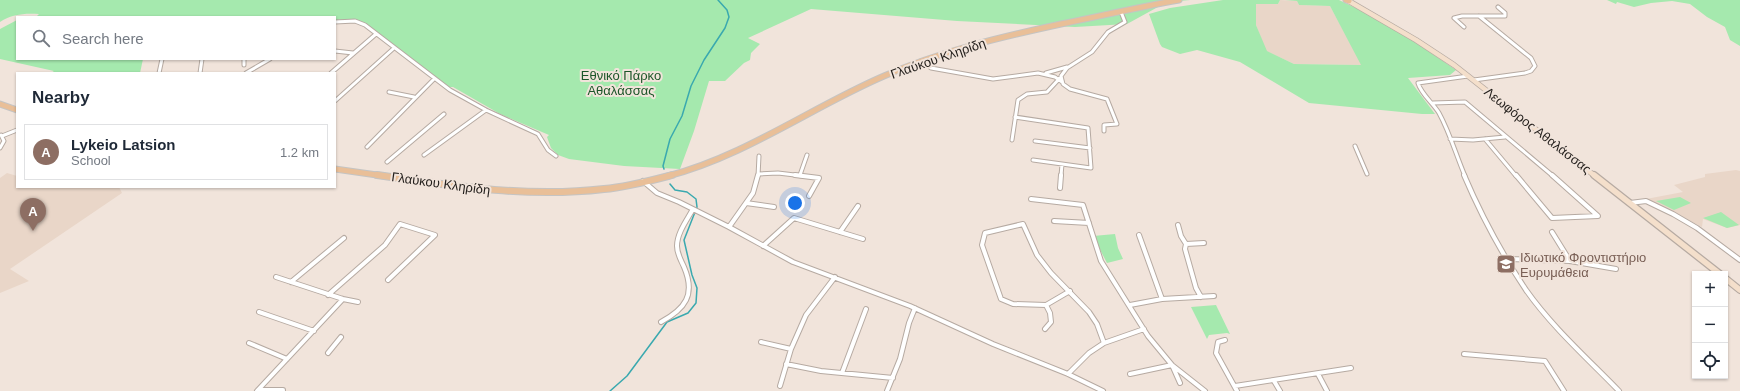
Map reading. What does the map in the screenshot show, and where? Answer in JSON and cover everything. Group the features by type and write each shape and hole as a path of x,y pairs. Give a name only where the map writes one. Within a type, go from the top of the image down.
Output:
{"main road":[{"name":"Γλαύκου Κληρίδη","path":"336,169 499,191 548,193 582,192 643,182 676,174 744,146 881,77 956,49 998,38 1179,0"},
{"name":"Λεωφόρος Αθαλάσσας","path":"1347,0 1416,40 1474,80 1716,271"},
{"path":"0,100 16,106"},
{"path":"0,104 16,110"},
{"path":"1728,280 1740,290"}],"street":[{"path":"1464,27 1454,18 1462,16 1505,16 1505,13 1498,7"},
{"path":"1012,140 1018,100 1020,97 1047,92 1060,80 1061,76 1070,66 1092,52 1108,32 1125,22 1121,12"},
{"path":"1474,80 1493,76 1525,73 1531,71 1535,66 1530,58 1479,16"},
{"path":"336,22 360,22 450,90 486,110 538,134 548,150 556,156"},
{"path":"332,72 376,34"},
{"path":"336,100 394,48"},
{"path":"336,51 353,53"},
{"path":"159,72 162,60"},
{"path":"200,72 202,60"},
{"path":"244,60 244,66"},
{"path":"248,72 268,60"},
{"path":"921,61 931,68 993,79 1043,74 1070,66"},
{"path":"1043,74 1060,80 1070,89 1107,99 1117,124 1104,125 1104,131"},
{"path":"1468,76 1418,83 1419,87 1433,103 1440,115 1495,240 1527,291 1556,327 1619,391"},
{"path":"367,147 414,97 434,79"},
{"path":"388,92 414,97"},
{"path":"1433,103 1465,102 1598,216 1552,218 1485,139"},
{"path":"424,155 486,110"},
{"path":"387,162 444,114"},
{"path":"1015,117 1088,128 1091,168 1033,160"},
{"path":"0,148 4,140 1,135 16,130"},
{"path":"1450,139 1485,139 1505,137"},
{"path":"1035,141 1090,148"},
{"path":"1355,146 1367,174"},
{"path":"800,175 807,155"},
{"path":"729,227 754,193 759,174 759,156"},
{"path":"1060,188 1062,164"},
{"path":"759,174 778,173 819,178 810,196"},
{"path":"643,182 657,193 680,202 793,262 915,308 993,344 1068,374 1103,391"},
{"path":"1031,199 1083,205 1101,261 1130,305 1148,336 1172,365 1206,391"},
{"path":"1630,203 1646,201 1673,214 1697,228 1740,260"},
{"path":"746,203 774,207"},
{"path":"840,232 858,206"},
{"path":"661,322 677,314 685,305 689,289 686,272 677,248 678,239 693,209"},
{"path":"763,246 794,218 863,239"},
{"path":"1054,221 1089,222"},
{"path":"328,294 385,245 400,224 434,235 388,280"},
{"path":"1070,291 1046,305 1013,304 1002,299 982,244 985,233 1023,224 1037,255 1051,273 1070,291 1090,312 1097,324 1104,343"},
{"path":"1178,225 1181,236 1186,244 1186,253 1200,297"},
{"path":"1552,232 1570,261"},
{"path":"1139,235 1162,299"},
{"path":"291,282 344,238"},
{"path":"1186,244 1204,243"},
{"path":"1507,259 1570,261 1616,269"},
{"path":"276,277 343,299 358,302"},
{"path":"780,386 790,349 806,315 835,277"},
{"path":"1130,305 1162,299 1214,296"},
{"path":"257,391 343,299"},
{"path":"1045,329 1051,322 1050,313 1046,305"},
{"path":"887,391 900,359 908,323 915,308"},
{"path":"842,373 866,309"},
{"path":"259,312 314,331"},
{"path":"1068,374 1089,353 1104,343 1144,329"},
{"path":"328,353 341,337"},
{"path":"1225,340 1218,342 1216,353 1237,391"},
{"path":"761,342 790,349"},
{"path":"249,343 287,360"},
{"path":"1464,354 1545,361 1564,391"},
{"path":"786,364 821,371 893,378"},
{"path":"1130,374 1172,365"},
{"path":"1172,365 1180,383"},
{"path":"1235,386 1351,368"},
{"path":"1318,374 1327,391"},
{"path":"1274,381 1280,391"},
{"path":"257,391 283,390"}],"shaded area":[{"path":"1280,0 1297,1 1299,5 1330,6 1362,65 1294,64 1266,51 1256,25 1256,3 1278,4"},
{"path":"1736,170 1740,171 1740,225 1727,228 1703,219 1702,227 1646,199 1683,192 1674,185 1705,177 1705,174"},
{"path":"7,173 16,176 16,188 120,188 122,193 10,269 29,281 0,293 0,178"}],"green space":[{"name":"Εθνικό Πάρκο Αθαλάσσας","path":"0,0 1190,0 1167,2 1127,24 1075,27 957,21 811,9 748,38 760,44 751,53 750,60 744,63 725,81 709,81 694,131 680,169 624,166 569,159 558,155 551,148 547,137 549,135 500,114 453,87 448,87 361,21 336,21 336,16 37,16 39,14 29,14 14,16 0,22"},
{"path":"1223,0 1280,0 1278,4 1256,4 1256,25 1267,51 1294,64 1361,65 1330,6 1299,5 1297,1 1285,0 1339,0 1362,11 1415,42 1456,70 1450,75 1408,78 1435,114 1422,114 1309,103 1240,62 1197,50 1180,54 1162,47 1149,14 1170,8"},
{"path":"1607,0 1740,0 1740,46 1730,40 1725,27 1707,17 1690,4 1672,1 1651,3 1634,7 1617,2 1616,4"},
{"path":"16,21 16,60 143,60 140,72 52,72 54,71 0,59 0,29"},
{"path":"1680,197 1691,203 1674,210 1656,201"},
{"path":"1721,212 1739,225 1727,228 1703,218"},
{"path":"1115,234 1118,248 1123,259 1107,263 1093,236"},
{"path":"1216,305 1230,334 1209,335 1207,339 1191,307"}],"waterway":[{"path":"664,169 663,166 670,139 682,116 691,86 704,60 725,28 729,17 727,10 718,0"},
{"path":"610,391 627,376 667,322 688,313 696,303 697,288 692,275 684,240 697,207 696,199 687,192 675,190 670,184"}],"place":[{"name":"Lykeio Latsion","path":"33,231"},
{"name":"Ιδιωτικό Φροντιστήριο Ευρυμάθεια","path":"1506,264"}]}
